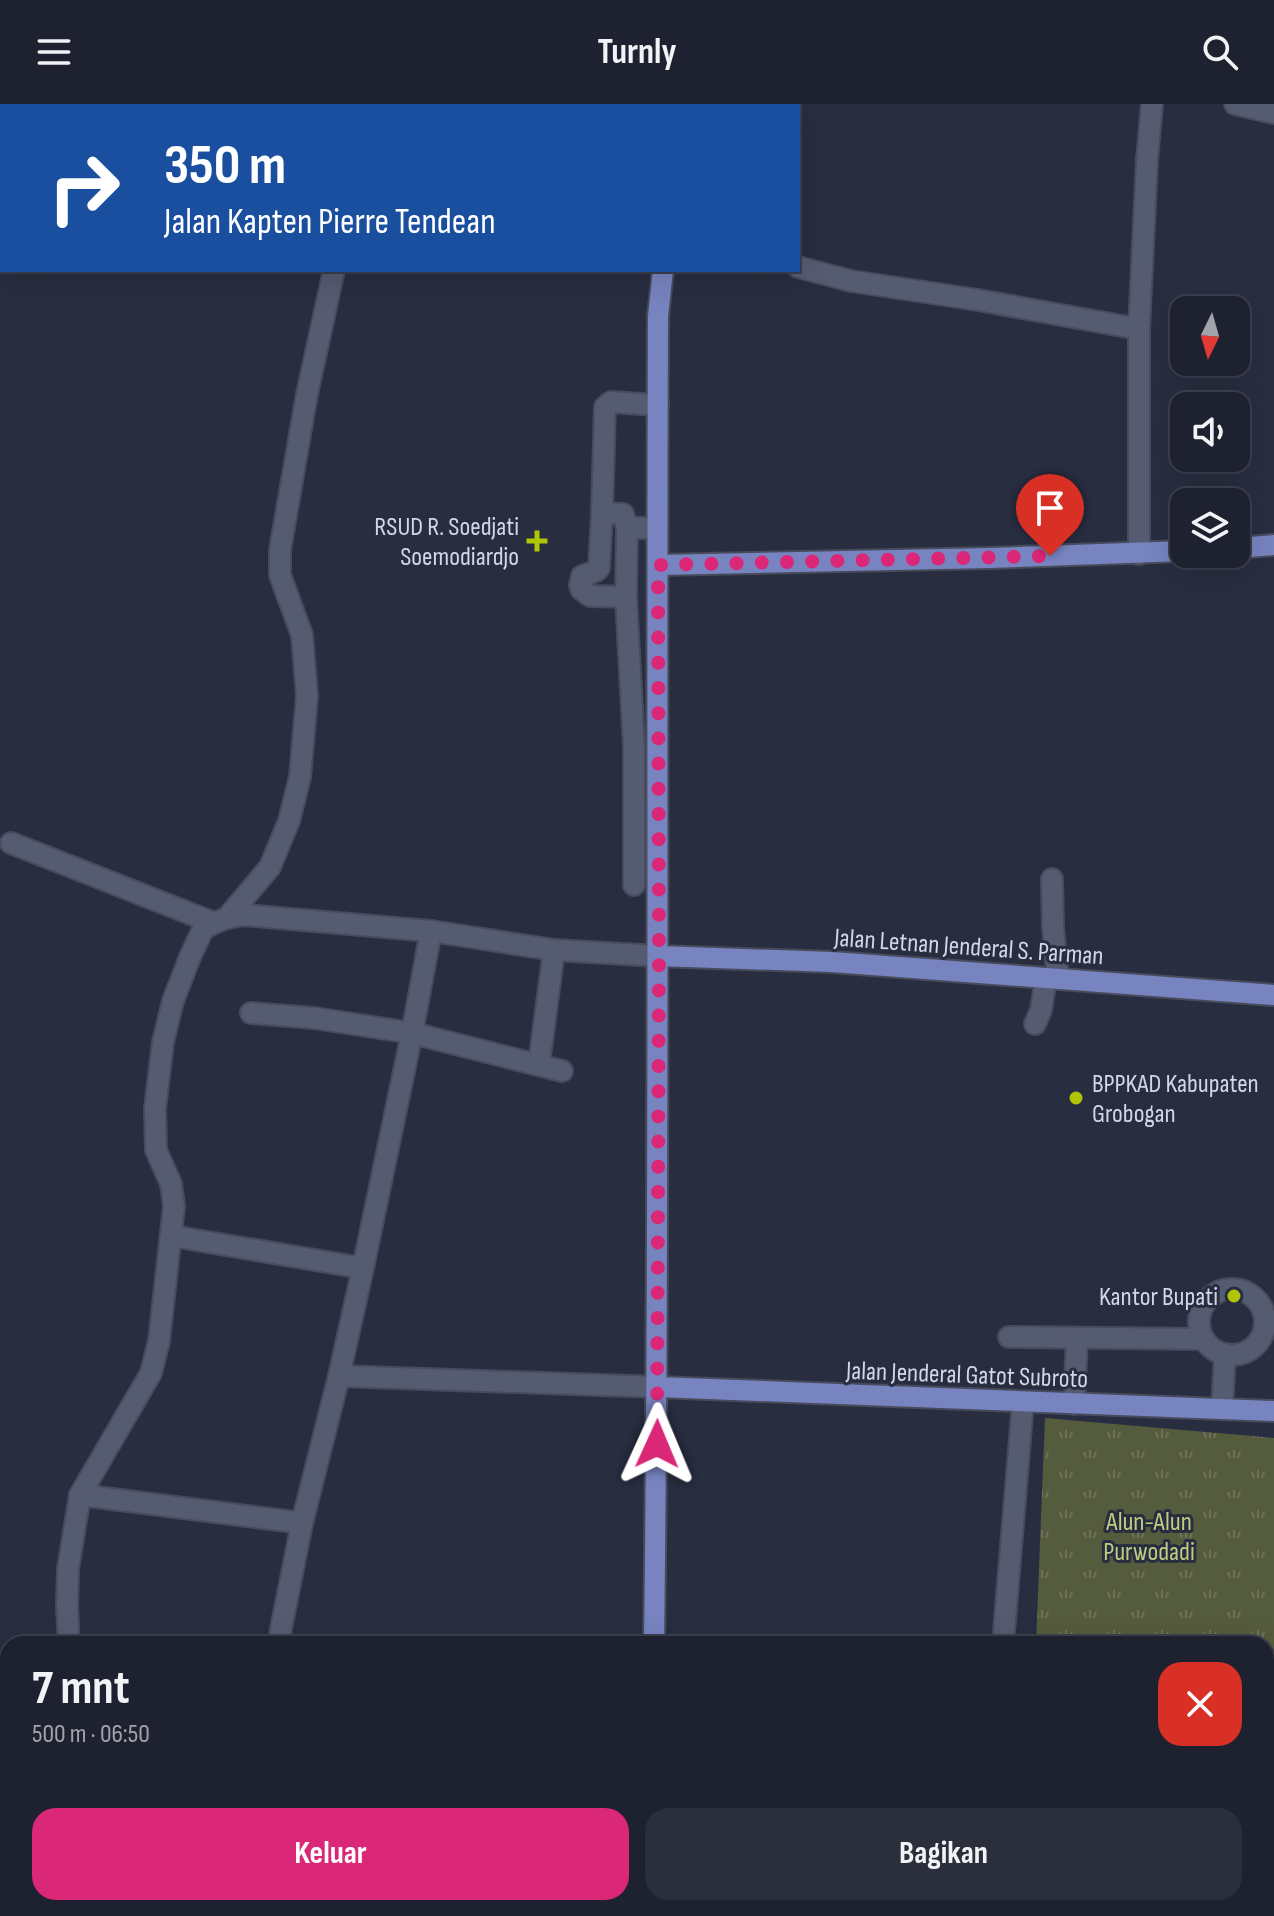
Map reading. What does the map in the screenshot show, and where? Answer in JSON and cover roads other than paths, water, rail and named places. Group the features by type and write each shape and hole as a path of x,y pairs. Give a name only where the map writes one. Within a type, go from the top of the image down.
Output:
{"main road":[{"path":"654,1636 658,1387 658,316 663,272"},
{"path":"1250,547 1274,545"},
{"path":"658,565 1170,552"},
{"name":"Jalan Letnan Jenderal S. Parman","path":"659,956 832,962 1274,995"},
{"name":"Jalan Jenderal Gatot Subroto","path":"658,1387 1274,1411"}],"street":[{"path":"1139,554 1139,329 1152,104"},
{"path":"1235,104 1274,113"},
{"path":"800,268 851,281 1139,329"},
{"path":"220,920 270,867 289,821 300,777 307,696 302,635 280,575 280,550 307,394 334,272"},
{"path":"626,597 590,596 580,585 582,576 599,568 605,407 611,402 658,405"},
{"path":"602,513 623,514 627,527 626,597 634,747 634,885"},
{"path":"627,527 657,529"},
{"path":"11,843 220,920"},
{"path":"1035,1024 1052,979 1052,879"},
{"path":"69,1636 68,1569 80,1495 151,1373 159,1341 174,1206 171,1184 156,1150 155,1109 163,1042 173,1001 203,929 220,920 244,915 431,931 554,950 659,956"},
{"path":"280,1636 302,1523 363,1268 431,931"},
{"path":"539,1064 554,950"},
{"path":"251,1013 314,1018 412,1033 562,1071"},
{"path":"172,1236 363,1268"},
{"path":"1231,1289 1250,1294 1263,1310 1264,1332 1251,1349 1241,1354 1225,1354 1210,1347 1203,1339 1199,1320 1205,1302 1212,1295 1231,1289"},
{"path":"1009,1337 1203,1339"},
{"path":"1074,1404 1077,1339"},
{"path":"1222,1409 1225,1354"},
{"path":"339,1376 658,1387"},
{"path":"1004,1636 1023,1402"},
{"path":"80,1495 302,1523"}],"place":[{"name":"RSUD R. Soedjati Soemodiardjo","path":"537,541"},
{"name":"BPPKAD Kabupaten Grobogan","path":"1076,1098"},
{"name":"Kantor Bupati","path":"1234,1296"}],"park label":[{"name":"Alun-Alun Purwodadi","path":"1149,1536"}]}
